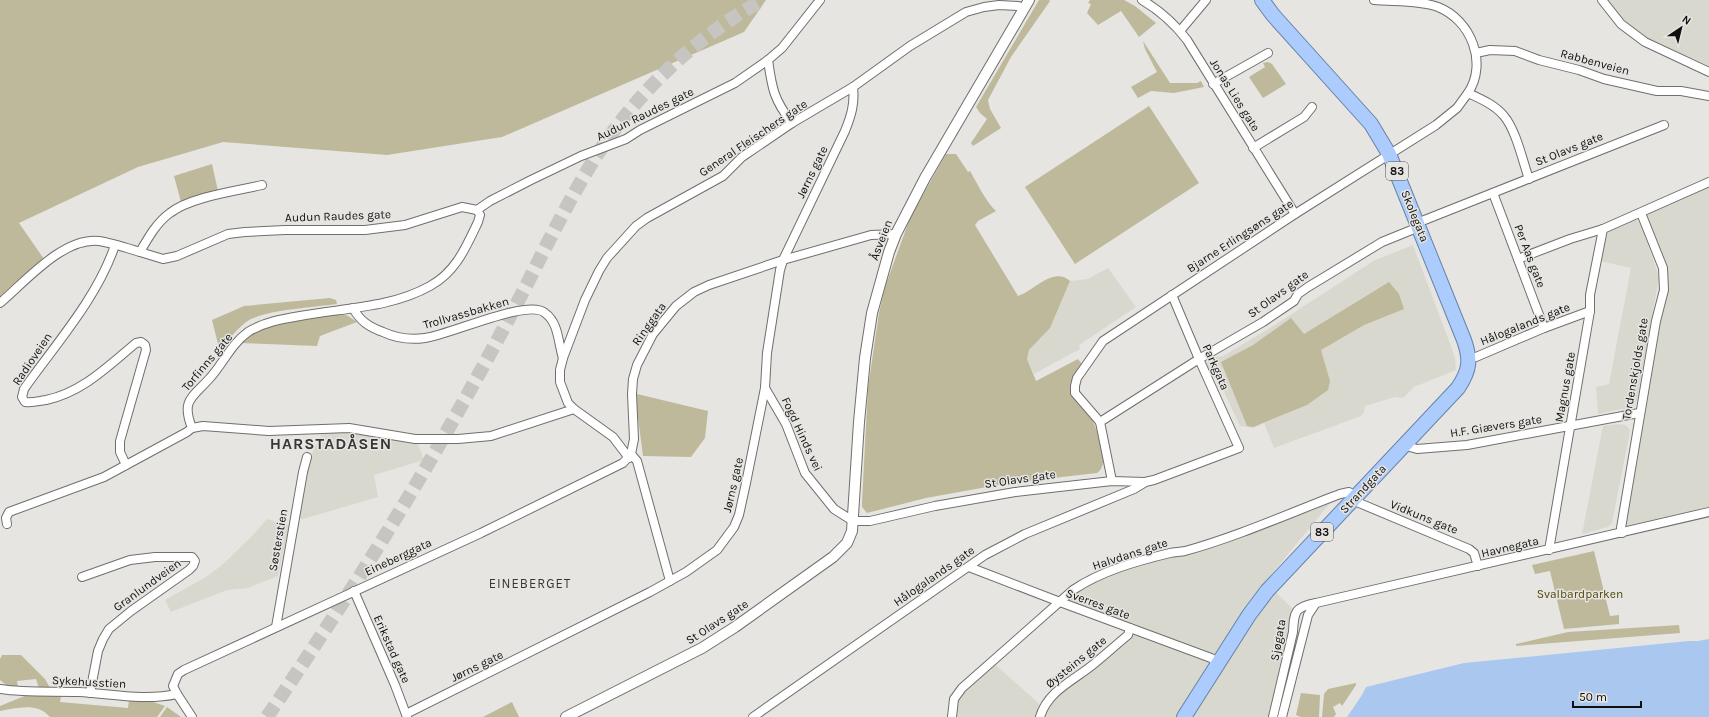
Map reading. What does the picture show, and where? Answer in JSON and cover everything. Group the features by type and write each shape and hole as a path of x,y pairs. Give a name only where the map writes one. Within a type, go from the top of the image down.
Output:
{"highway":[{"name":"83","path":"1252,0 1273,15"},
{"name":"83","path":"1262,0 1273,15"},
{"name":"Skolegata","path":"1273,15 1371,124 1389,154 1466,345 1469,358"},
{"name":"Strandgata","path":"1184,717 1249,615 1267,590 1458,388 1465,376 1469,358"}],"street":[{"name":"Audun Raudes gate","path":"140,252 163,259 177,256 228,234 285,230 365,230 405,225 462,208 477,210 490,201 531,180 581,156 626,139 640,130 735,84 782,48 820,0"},
{"name":"Jonas Lies gate","path":"1142,0 1157,10 1180,31 1296,214"},
{"path":"1180,31 1206,0"},
{"path":"1374,0 1421,3 1437,7 1455,18 1463,26 1476,53"},
{"path":"1602,0 1621,24 1645,42 1709,72"},
{"name":"General Fleischers gate","path":"630,456 613,437 568,403 560,382 563,358 585,300 607,258 636,226 660,210 723,176 742,157 792,123 853,87 910,46 942,26 983,3 1018,6 1027,4"},
{"name":"Åsveien","path":"853,521 859,422 867,343 872,313 880,282 896,234 925,178 1027,4"},
{"name":"Rabbenveien","path":"1476,53 1490,50 1515,51 1539,60 1579,70 1604,79 1657,91 1681,91 1709,96"},
{"path":"1213,84 1268,53"},
{"name":"Bjarne Erlingsøns gate","path":"1100,422 1075,393 1075,386 1077,378 1103,342 1296,214 1447,118 1457,108 1468,93 1476,76 1478,65 1476,53"},
{"path":"768,60 772,86 779,107 792,123"},
{"name":"Jørns gate","path":"407,715 606,615 670,581 717,550 734,527 739,515 765,388 764,376 778,280 783,260 845,131 853,111 853,87"},
{"path":"1468,93 1490,104 1504,115 1511,126 1529,179"},
{"path":"1253,148 1304,117 1312,107"},
{"name":"St Olavs gate","path":"1100,422 1199,359 1263,322 1294,301 1301,291 1382,242 1418,225 1664,125"},
{"path":"1518,259 1570,239 1603,229 1709,182"},
{"path":"0,303 52,258 71,246 98,241 140,252 162,220 180,207 194,201 262,185"},
{"name":"Per Aas gate","path":"1493,194 1544,328"},
{"name":"Torfinns gate","path":"192,428 187,416 187,409 192,396 209,380 236,343 246,333 256,327 279,320 353,308 407,296 431,286 452,269 464,250 478,222 480,215 477,210"},
{"name":"Tordenskjolds gate","path":"1622,533 1621,528 1639,413 1664,282 1663,268 1641,213"},
{"name":"Magnus gate","path":"1549,550 1590,311 1590,295 1603,229"},
{"name":"Ringgata","path":"630,456 634,439 632,394 633,379 637,365 644,348 664,319 676,306 694,292 723,280 783,260 871,235 896,234"},
{"name":"Radioveien","path":"115,245 110,259 89,299 24,389 22,397 25,402 32,403 69,393 92,380 136,343 141,342 145,345 146,350 120,441 120,452 126,465"},
{"name":"Parkgata","path":"1172,295 1239,448"},
{"name":"Trollvassbakken","path":"353,308 358,317 374,329 396,336 416,339 433,337 516,311 534,308 540,309 546,313 554,324 563,358"},
{"name":"Hålogalands gate","path":"1469,358 1476,357 1544,328 1590,311"},
{"name":"Fogd Hinds vei","path":"765,388 786,424 805,473 834,509 853,521"},
{"path":"7,524 6,518 9,512 104,477 179,438 192,428 203,426 269,431 349,428 420,439 458,439 491,436 574,409"},
{"name":"H.F. Giævers gate","path":"1406,443 1410,447 1417,449 1467,445 1639,413"},
{"path":"1100,422 1112,481"},
{"name":"Hålogalands gate","path":"1112,481 1145,482 1154,480 1239,448"},
{"path":"630,456 637,461 670,581"},
{"name":"Eineberggata","path":"177,694 173,686 175,679 178,674 184,670 482,533 619,465 630,456"},
{"name":"Søsterstien","path":"276,627 303,472 307,457"},
{"name":"St Olavs gate","path":"566,717 684,658 723,636 843,549 851,537 853,521 870,521 982,497 1112,481"},
{"name":"Hålogalands gate","path":"753,717 985,555 1025,534 1134,490 1145,482"},
{"name":"Halvdans gate","path":"952,717 954,699 962,688 1073,590 1087,581 1109,572 1171,552 1184,551 1249,529 1340,494 1349,492 1354,498"},
{"name":"Vidkuns gate","path":"1354,498 1469,548 1474,553 1478,566"},
{"name":"Havnegata","path":"1316,603 1709,512"},
{"name":"Granlundveien","path":"82,577 119,563 142,558 192,557 195,561 189,570 131,611 109,629 98,651 90,693"},
{"name":"Sverres gate","path":"969,567 1211,658 1219,663"},
{"name":"Erikstad gate","path":"354,591 407,715"},
{"name":"Sjøgata","path":"1272,717 1293,632 1296,611 1304,606 1316,603"},
{"name":"Sjøgata","path":"1282,717 1308,615 1316,603"},
{"name":"Øysteins gate","path":"1040,717 1042,710 1050,698 1065,684 1094,664 1128,635 1130,628"},
{"name":"Sykehusstien","path":"0,689 14,691 90,693 160,698 177,694"},
{"path":"177,694 192,717"}],"shaded area":[{"path":"1609,0 1709,0 1709,66 1643,36 1622,20"},
{"path":"1709,182 1709,513 1624,530 1663,289 1653,235 1641,215"},
{"path":"1637,220 1641,225 1659,277 1637,400 1634,406 1629,410 1621,409 1598,414 1596,387 1609,384 1631,268 1600,261 1607,235 1611,230"},
{"path":"1413,245 1455,357 1456,370 1414,387 1403,398 1395,397 1365,406 1364,412 1361,416 1274,448 1264,423 1254,428 1240,426 1217,377 1212,373 1206,363 1216,357 1223,356 1270,328 1375,260"},
{"path":"1108,268 1136,307 1079,345 1080,349 1034,374 1027,359 1029,350 1050,328 1070,281 1088,279"},
{"path":"1619,424 1625,425 1630,431 1612,523 1608,527 1582,534 1603,426"},
{"path":"323,431 346,431 417,442 424,460 374,475 378,497 303,519 299,518 298,515 307,464"},
{"path":"1331,502 1265,582 1294,610 1274,717 954,717 955,702 989,659 1045,709 1068,678 1136,627 1060,599 1098,575"},
{"path":"267,519 289,525 278,576 248,588 227,590 171,612 165,600 206,577 222,565"}],"green space":[{"path":"0,0 766,0 744,32 502,137 387,155 223,142 138,167 19,223 46,262 0,298"},
{"path":"1039,0 1050,1 1011,57 988,100 990,109 1001,128 973,146 971,143 987,119 976,107"},
{"path":"1090,0 1124,0 1135,6 1156,23 1139,37 1121,11 1098,25 1087,13 1091,4 1088,3"},
{"path":"1143,41 1170,83 1197,83 1201,81 1204,87 1174,93 1151,91 1138,98 1131,87 1157,72 1145,49"},
{"path":"1268,62 1272,64 1286,84 1263,98 1249,77 1265,67 1263,63"},
{"path":"1149,106 1199,183 1075,264 1025,187"},
{"path":"946,154 956,154 968,172 970,171 985,198 996,211 978,221 975,225 1018,296 1050,278 1057,276 1064,277 1070,281 1050,328 1029,350 1027,359 1036,381 1078,359 1082,364 1072,381 1083,400 1101,442 1103,455 1102,466 1097,473 1009,483 926,498 867,513 862,507 862,502 868,388 879,313 885,287 910,218"},
{"path":"212,164 218,191 181,202 174,176"},
{"path":"1389,282 1399,294 1404,309 1364,325 1321,350 1330,381 1328,390 1307,405 1253,427 1247,426 1221,362 1253,345 1291,318 1304,334"},
{"path":"330,298 336,300 337,304 276,312 254,318 246,322 238,329 220,352 212,320 244,306"},
{"path":"339,313 348,316 357,322 320,336 317,346 240,343 257,330 272,324"},
{"path":"637,394 708,411 705,438 691,457 643,456 637,410"},
{"name":"Svalbardparken","path":"1594,551 1610,616 1619,615 1619,624 1564,629 1550,571 1535,574 1532,565"},
{"path":"1679,625 1680,633 1516,646 1516,644 1568,632"},
{"path":"2,655 21,655 45,679 50,688 39,688 36,679 17,681 18,688 10,688 0,680 0,659"},
{"path":"1356,683 1342,706 1340,703 1333,707 1336,714 1334,717 1322,717 1324,694 1328,689"},
{"path":"1301,693 1320,695 1319,717 1301,717 1296,715"},
{"path":"27,695 61,696 60,702 128,708 129,700 153,702 165,706 157,717 50,717 39,709 26,707 0,711 0,706"},
{"path":"512,702 519,717 483,717"},
{"path":"167,707 181,717 160,717"}],"water":[{"path":"1709,639 1709,717 1347,717 1366,687 1464,663"}],"tunnel":[{"path":"267,717 362,572 429,462 499,337 571,199 604,145 642,96 686,53 736,16 763,0"}],"district":[{"name":"HARSTADÅSEN","path":"331,443"},
{"name":"EINEBERGET","path":"530,583"}]}
